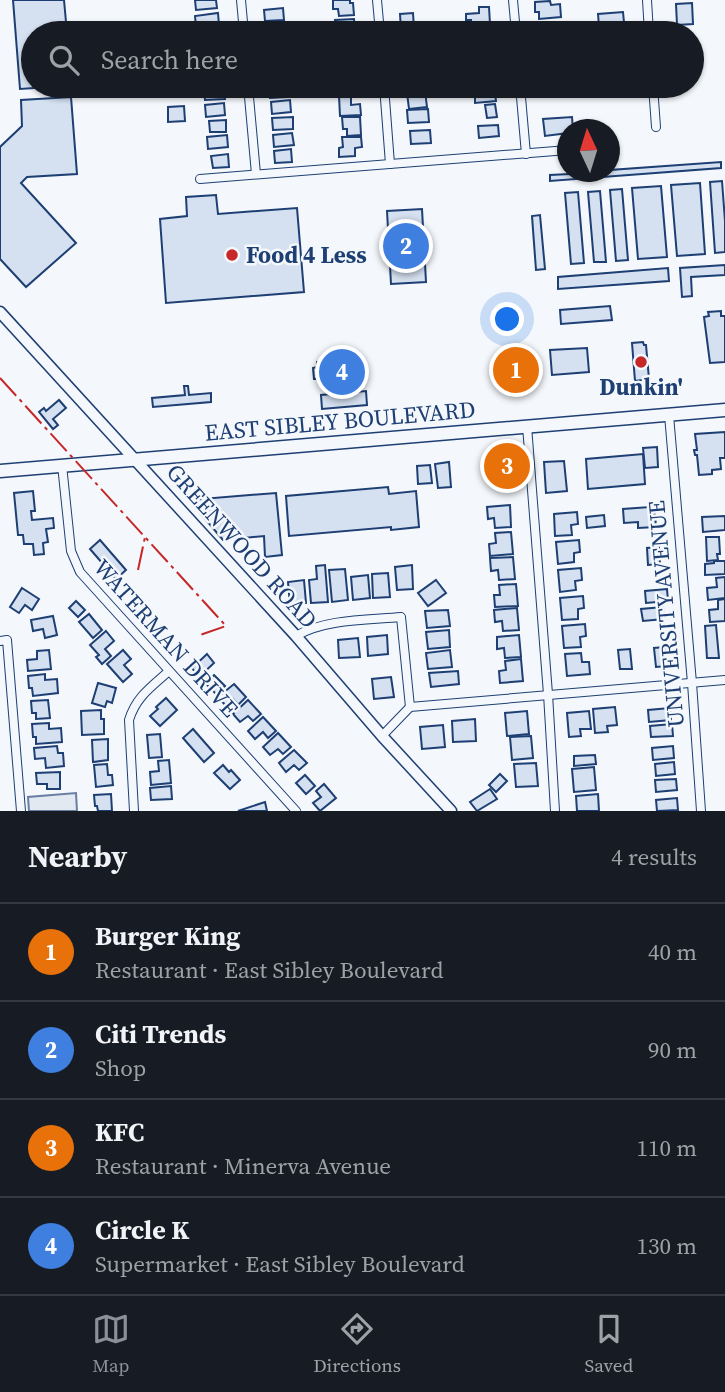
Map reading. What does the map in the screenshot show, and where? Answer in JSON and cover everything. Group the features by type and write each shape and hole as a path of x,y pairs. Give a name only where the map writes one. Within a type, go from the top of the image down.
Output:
{"main road":[{"name":"EAST SIBLEY BOULEVARD","path":"0,471 725,410"}],"street":[{"path":"241,0 243,21"},
{"path":"377,0 379,21"},
{"path":"513,0 515,21"},
{"path":"647,0 648,21"},
{"path":"249,98 256,174"},
{"path":"385,98 390,164"},
{"path":"521,98 526,154"},
{"path":"654,98 656,127"},
{"path":"200,179 557,151"},
{"name":"GREENWOOD ROAD","path":"0,312 296,636 451,811"},
{"name":"UNIVERSITY AVENUE","path":"669,415 701,811"},
{"path":"527,426 555,811"},
{"name":"WATERMAN DRIVE","path":"62,465 71,551 80,572 296,811"},
{"path":"296,636 309,628 328,624 401,617 410,707"},
{"path":"4,640 21,811"},
{"path":"134,811 129,720 139,698 169,671"},
{"path":"382,736 410,707 725,680"}],"shaded area":[{"path":"76,793 77,811 29,811 28,797"}],"building":[{"path":"13,0 64,0 66,21 21,21 20,89"},
{"path":"195,0 216,0 217,8 196,10"},
{"path":"333,0 350,0 350,3 353,3 354,15 339,16 338,9 333,9"},
{"path":"550,1 551,5 560,4 561,17 539,19 539,12 535,12 535,2"},
{"path":"692,3 693,21 677,21 676,4"},
{"path":"479,7 489,7 490,21 466,20 466,14 479,13"},
{"path":"283,8 284,20 265,21 264,10"},
{"path":"623,12 624,21 599,21 598,14"},
{"path":"218,13 219,21 195,21 195,16"},
{"path":"413,13 414,21 400,21 400,14"},
{"path":"71,98 77,174 27,177 21,183 76,243 26,287 0,259 0,147 22,126 21,100"},
{"path":"339,98 351,98 351,105 360,104 361,115 340,116"},
{"path":"408,98 426,98 427,107 409,109"},
{"path":"475,98 496,98 496,101 475,103"},
{"path":"290,100 291,112 272,114 271,102"},
{"path":"224,103 225,115 206,117 205,105"},
{"path":"495,104 497,117 487,118 485,105"},
{"path":"184,106 185,121 168,122 168,107"},
{"path":"428,109 429,122 408,123 407,110"},
{"path":"293,117 293,129 273,130 272,118"},
{"path":"342,117 360,117 361,135 347,136"},
{"path":"572,117 572,119 557,119 557,134 545,136 543,119"},
{"path":"226,120 226,132 210,132 209,121"},
{"path":"498,125 499,136 479,138 478,126"},
{"path":"430,130 431,143 411,144 410,131"},
{"path":"292,133 294,145 274,147 273,135"},
{"path":"227,135 228,147 208,149 207,137"},
{"path":"342,137 361,137 362,147 355,148 355,156 339,157 339,148 343,147"},
{"path":"291,149 292,162 275,163 274,151"},
{"path":"228,154 229,167 213,168 211,156"},
{"path":"721,162 721,168 620,176 620,169"},
{"path":"550,175 557,175 557,180 550,181"},
{"path":"722,181 725,252 715,253 710,182"},
{"path":"700,183 705,254 677,256 671,185"},
{"path":"661,186 667,257 638,259 632,188"},
{"path":"622,189 628,260 616,261 610,190"},
{"path":"600,191 606,262 594,262 588,192"},
{"path":"578,192 584,263 571,264 565,193"},
{"name":"Food 4 Less","path":"216,195 218,214 297,208 304,292 166,303 160,219 187,216 186,197"},
{"path":"422,209 426,282 391,284 387,211"},
{"path":"540,215 545,269 536,270 532,216"},
{"path":"725,265 725,275 691,277 692,296 682,297 680,268"},
{"path":"668,268 669,281 558,289 558,277"},
{"path":"610,306 612,320 561,324 560,310"},
{"path":"721,311 721,316 725,316 725,362 710,363 704,317 709,316 708,312"},
{"name":"Dunkin'","path":"643,342 646,345 649,379 635,381 632,343"},
{"path":"587,348 589,372 552,375 550,350"},
{"path":"526,357 528,380 507,382 505,359"},
{"path":"348,360 350,375 345,375 344,378 314,379 313,368 317,367 317,362"},
{"path":"184,386 188,386 189,395 211,393 211,402 153,407 152,398 185,395"},
{"path":"366,391 367,405 322,409 321,395"},
{"path":"59,400 66,408 53,419 58,425 53,429 39,412 44,408 46,411"},
{"path":"725,432 725,458 720,458 721,469 712,470 712,474 699,475 694,450 697,450 695,434"},
{"path":"657,447 658,467 645,468 643,448"},
{"path":"514,451 516,479 501,481 499,466 494,466 493,461 499,460 498,453"},
{"path":"643,454 645,484 588,489 586,459"},
{"path":"564,461 567,491 546,493 544,462"},
{"path":"449,462 451,487 438,488 435,464"},
{"path":"430,465 432,483 418,484 417,466"},
{"path":"388,487 389,494 416,491 419,527 289,536 286,496"},
{"path":"33,491 35,511 31,511 32,520 53,518 54,528 46,529 48,542 43,543 44,554 34,555 33,544 24,544 23,535 18,535 14,493"},
{"path":"276,493 282,555 265,557 264,536 223,540 189,500"},
{"path":"510,505 511,527 495,528 494,518 488,519 487,507"},
{"path":"650,507 651,514 655,514 656,527 638,528 638,522 624,523 623,509"},
{"path":"577,512 578,524 571,525 572,535 555,536 554,514"},
{"path":"604,515 605,526 587,528 586,517"},
{"path":"725,516 725,530 703,532 702,517"},
{"path":"511,532 513,554 490,556 489,544 496,543 495,533"},
{"path":"706,537 719,537 718,560 707,561"},
{"path":"100,540 126,570 116,579 90,549"},
{"path":"579,540 580,552 574,553 574,562 558,564 556,542"},
{"path":"659,547 660,564 648,565 647,548"},
{"path":"513,557 515,579 499,580 498,570 491,571 490,558"},
{"path":"725,561 725,574 705,575 705,564"},
{"path":"325,565 328,602 311,603 309,580 317,579 316,566"},
{"path":"412,565 413,589 397,590 395,567"},
{"path":"581,568 582,580 575,581 576,590 560,592 558,570"},
{"path":"345,569 348,600 332,602 329,570"},
{"path":"388,573 390,597 373,598 372,574"},
{"path":"368,575 370,598 353,600 351,577"},
{"path":"725,577 725,598 708,600 707,588 717,587 716,578"},
{"path":"304,580 306,603 290,605 288,582"},
{"path":"436,580 446,593 428,606 418,593"},
{"path":"516,584 518,606 495,607 494,595 500,595 499,585"},
{"path":"22,588 39,599 32,610 25,605 19,613 10,607"},
{"path":"667,589 668,601 646,603 645,591"},
{"path":"583,596 584,608 578,609 578,619 562,620 560,598"},
{"path":"725,599 725,621 710,622 709,610 718,609 718,600"},
{"path":"76,601 85,610 78,617 69,608"},
{"path":"663,607 664,619 643,621 641,609"},
{"path":"517,608 519,630 503,631 502,621 495,622 494,610"},
{"path":"448,610 450,626 427,628 425,611"},
{"path":"89,614 102,630 93,638 79,622"},
{"path":"53,616 57,635 45,638 43,629 33,631 31,620"},
{"path":"585,624 586,636 580,637 581,647 564,648 562,626"},
{"path":"716,625 719,658 707,658 705,626"},
{"path":"449,630 450,647 428,649 426,632"},
{"path":"106,631 114,641 105,649 111,656 102,664 96,657 99,655 90,645"},
{"path":"387,635 388,654 368,656 367,637"},
{"path":"519,635 521,657 505,658 504,648 497,649 497,637"},
{"path":"358,638 360,657 339,658 338,640"},
{"path":"665,647 667,666 656,667 654,648"},
{"path":"630,649 632,669 620,669 618,650"},
{"path":"49,650 51,669 28,671 27,660 37,659 37,651"},
{"path":"123,650 131,659 124,665 132,674 123,682 107,664"},
{"path":"450,650 452,667 428,669 426,653"},
{"path":"581,653 582,662 589,662 590,674 567,676 565,654"},
{"path":"207,654 214,663 199,677 192,668"},
{"path":"521,659 523,681 500,683 499,671 506,670 505,661"},
{"path":"458,671 459,684 431,687 429,673"},
{"path":"45,674 45,680 57,679 58,693 33,696 28,676"},
{"path":"214,675 225,686 216,694 205,683"},
{"path":"391,677 394,697 374,699 372,679"},
{"path":"98,683 116,688 112,703 107,701 105,707 92,703"},
{"path":"234,684 246,697 238,705 233,699 226,706 218,697"},
{"path":"166,698 177,710 160,726 150,716"},
{"path":"48,700 50,718 36,719 36,713 32,713 31,701"},
{"path":"248,700 261,714 253,721 248,716 240,722 233,714"},
{"path":"615,707 617,725 607,726 608,732 595,733 593,709"},
{"path":"670,708 671,720 649,722 648,710"},
{"path":"101,710 104,734 82,735 81,711"},
{"path":"527,711 529,734 507,736 505,713"},
{"path":"589,711 591,729 580,729 581,736 569,737 567,713"},
{"path":"263,717 276,731 268,738 263,732 255,739 248,731"},
{"path":"475,719 476,741 453,742 452,721"},
{"path":"49,723 49,729 61,728 62,742 36,744 32,724"},
{"path":"672,724 673,736 651,737 650,726"},
{"path":"443,725 445,747 422,749 420,727"},
{"path":"193,729 214,753 204,762 183,738"},
{"path":"278,733 291,747 283,754 278,749 270,755 263,747"},
{"path":"160,734 162,757 149,758 147,735"},
{"path":"531,736 533,758 512,760 510,737"},
{"path":"108,739 108,760 93,762 92,740"},
{"path":"57,746 58,753 63,753 64,766 46,768 45,758 35,759 34,748"},
{"path":"673,746 674,758 653,760 652,748"},
{"path":"294,750 307,763 299,770 294,765 286,772 279,763"},
{"path":"595,755 596,764 574,766 574,756"},
{"path":"169,760 171,783 151,785 150,772 159,771 158,761"},
{"path":"674,762 675,774 656,776 655,764"},
{"path":"536,763 538,786 516,787 514,764"},
{"path":"107,764 113,785 96,787 94,765"},
{"path":"223,765 240,780 230,789 214,773"},
{"path":"594,767 596,790 574,792 572,769"},
{"path":"60,772 60,789 47,789 47,784 37,784 36,773"},
{"path":"500,774 507,781 496,792 489,785"},
{"path":"305,775 315,786 306,794 296,783"},
{"path":"676,779 677,790 656,792 655,780"},
{"path":"324,784 336,798 320,811 313,803 321,797 316,791"},
{"path":"171,786 172,799 151,800 150,788"},
{"path":"490,789 497,799 477,811 470,802"},
{"path":"111,794 112,811 98,811 94,795"},
{"path":"598,794 599,811 577,811 576,796"},
{"path":"677,798 678,810 657,811 656,800"},
{"path":"265,802 267,811 238,811"}],"power":[{"path":"0,378 226,626 200,635"},
{"path":"138,570 145,537"}],"place":[{"name":"Citi Trends","path":"406,246"},
{"name":"Food 4 Less","path":"232,255"},
{"name":"Dunkin'","path":"641,362"},
{"name":"Burger King","path":"516,370"},
{"name":"Circle K","path":"342,372"},
{"name":"KFC","path":"507,466"}]}
